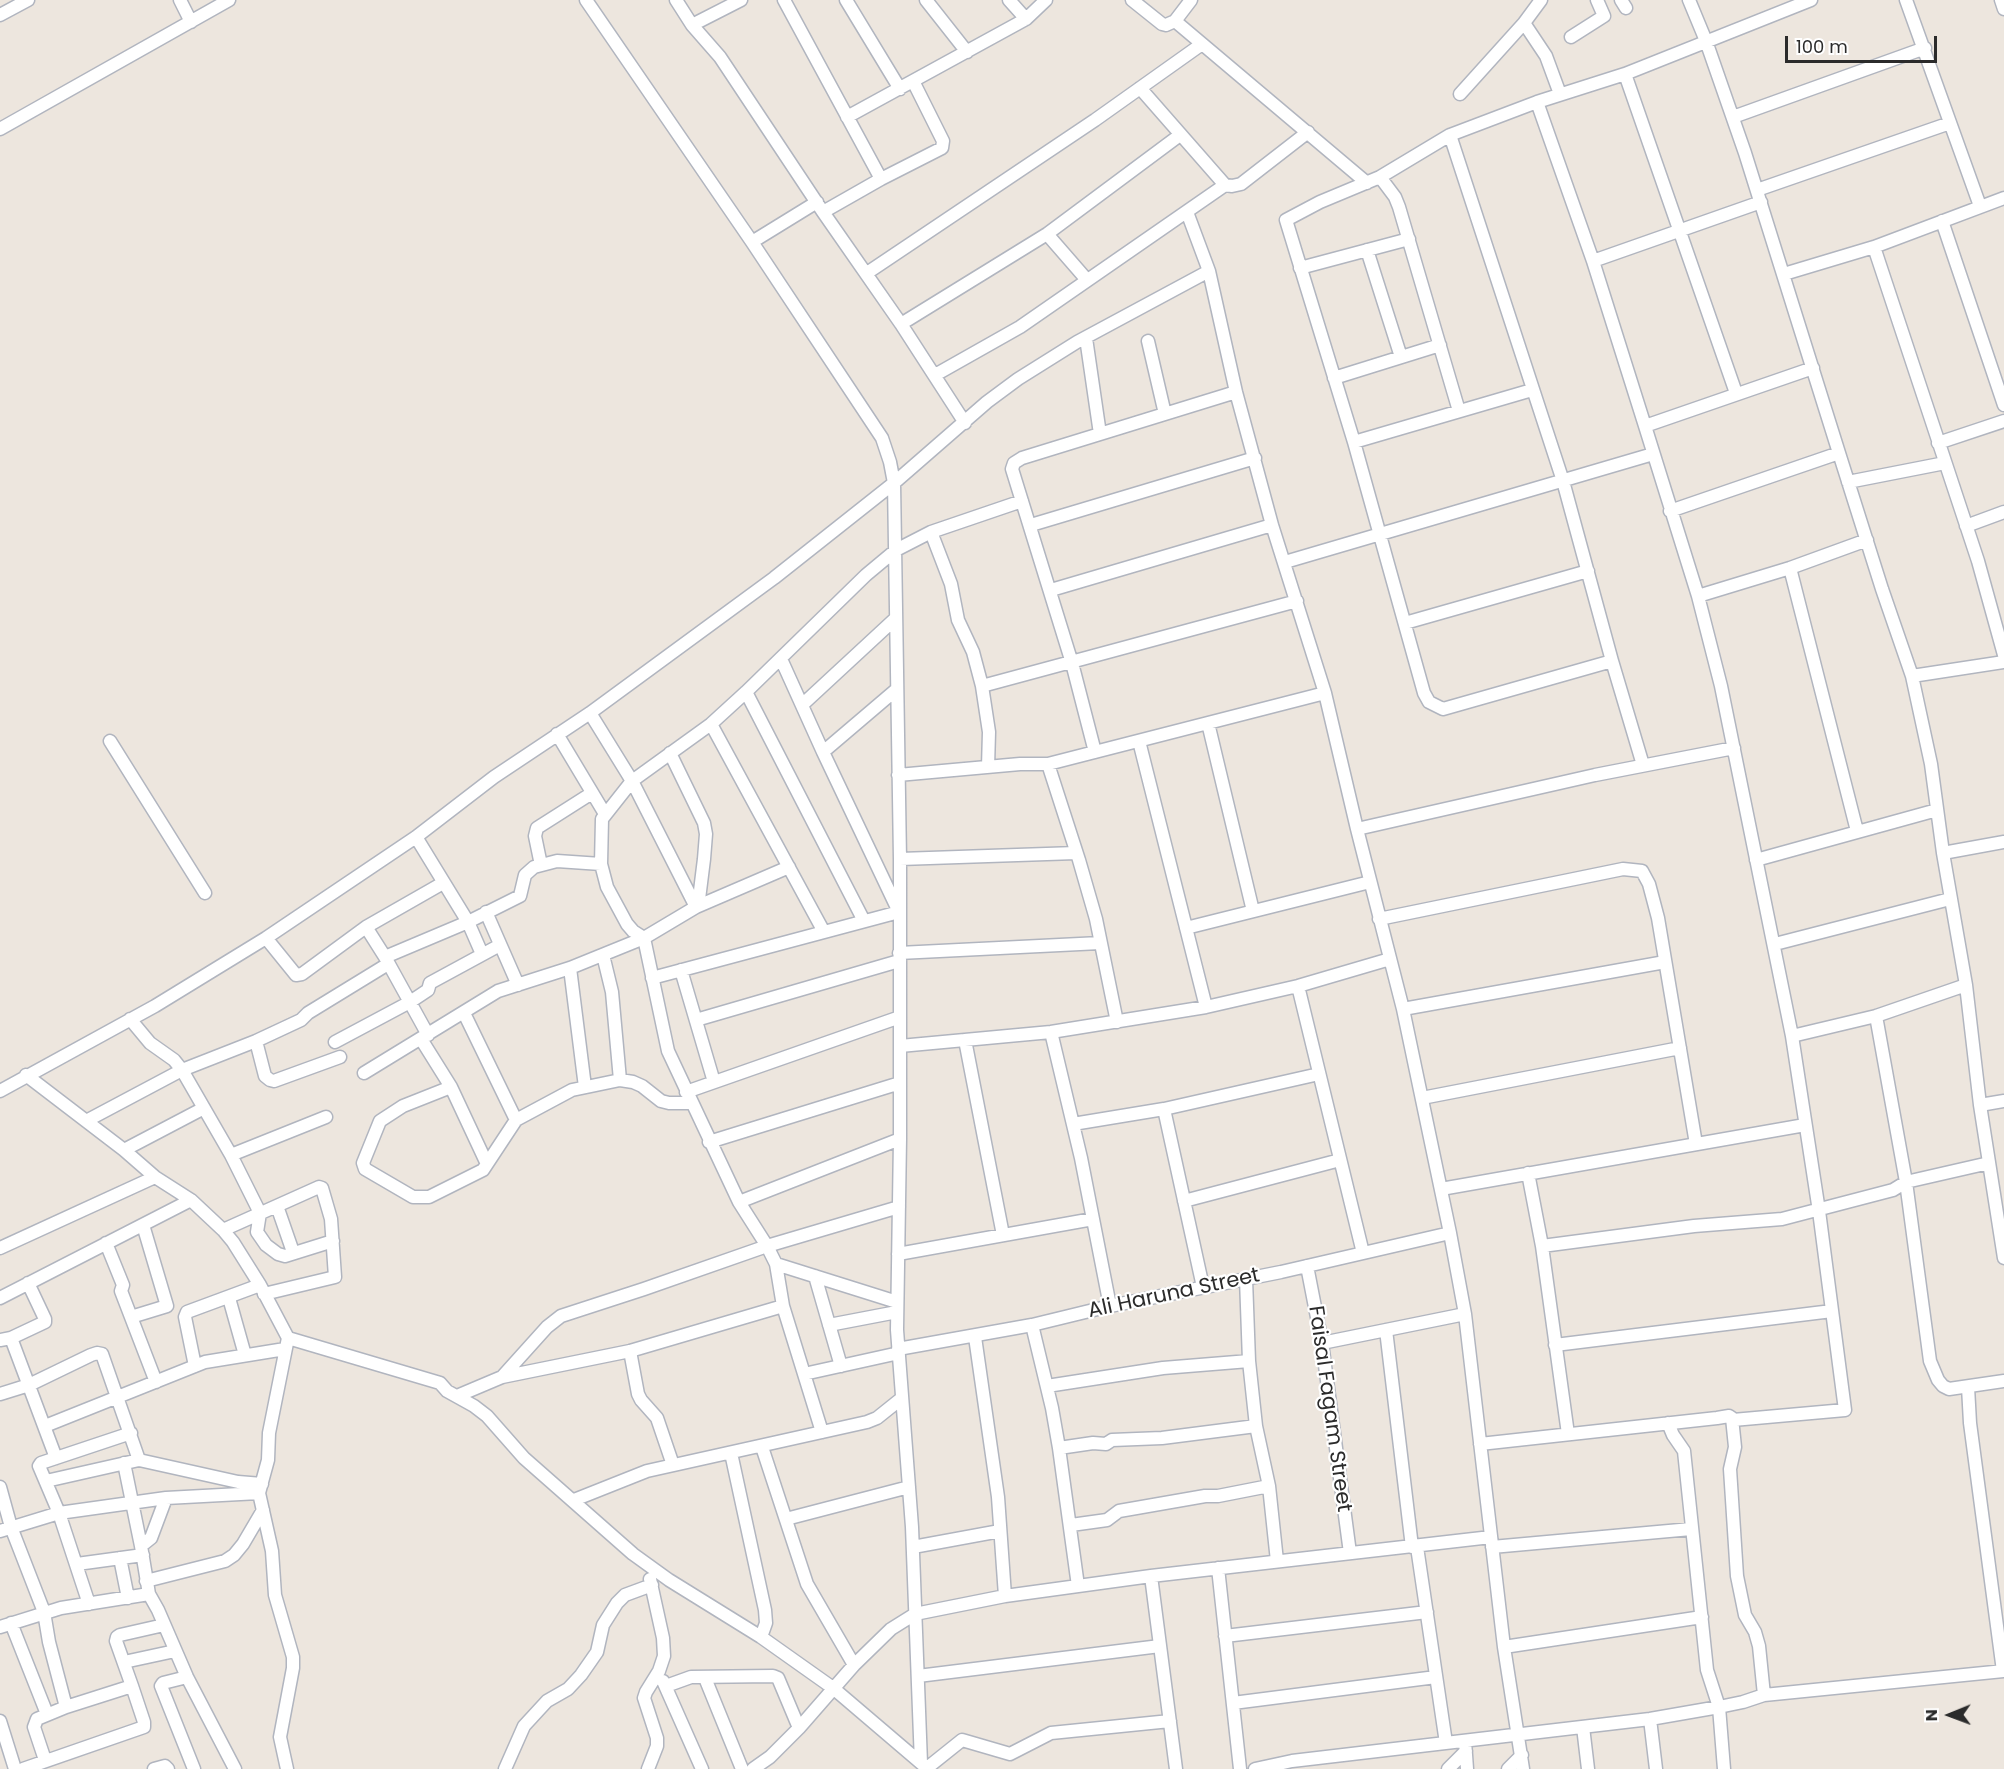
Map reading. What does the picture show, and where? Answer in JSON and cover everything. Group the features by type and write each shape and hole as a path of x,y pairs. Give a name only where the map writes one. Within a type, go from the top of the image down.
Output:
{"street":[{"path":"0,15 28,0"},
{"path":"180,0 191,22"},
{"path":"0,129 229,0"},
{"path":"586,0 752,242 882,438 890,462 894,483 896,550 900,860 898,1351 913,1547 918,1676 925,1767"},
{"path":"676,0 692,25 720,57 867,273 965,423"},
{"path":"692,25 741,0"},
{"path":"784,0 881,179"},
{"path":"846,0 900,89"},
{"path":"926,0 967,52"},
{"path":"1009,0 1026,19"},
{"path":"847,117 1026,19 1046,0"},
{"path":"1132,0 1162,24 1174,21 1191,0"},
{"path":"1460,93 1524,23 1541,0"},
{"path":"1571,37 1604,16 1597,0"},
{"path":"1689,0 1733,117 1785,274 1848,482 1912,676 1930,764 1950,899 1966,985 1989,1163 2000,1196 2004,1258"},
{"path":"1612,661 1443,709 1429,702 1424,693 1354,442 1286,220 1305,209 1380,177 1450,135 1560,94 1625,74 1811,0"},
{"path":"1906,0 1980,206"},
{"path":"2001,0 2004,9"},
{"path":"1174,21 1367,183"},
{"path":"1524,23 1546,56 1560,94"},
{"path":"867,273 1202,44"},
{"path":"1733,117 1924,48"},
{"path":"1625,74 1736,393"},
{"path":"752,242 942,148 944,145 913,81"},
{"path":"1140,88 1225,185 1241,184 1308,132"},
{"path":"1538,102 1593,261 1646,426 1670,511 1698,596 1721,686 1792,1036 1819,1211 1845,1410 1733,1420"},
{"path":"1593,261 1679,232 1759,196 1950,123"},
{"path":"901,324 1047,234 1180,135"},
{"path":"1450,135 1563,481 1643,765"},
{"path":"1380,177 1395,197 1409,238 1459,411"},
{"path":"935,375 1020,327 1225,185"},
{"path":"1785,274 1874,247 2004,198"},
{"path":"1187,212 1209,271 1236,392 1272,525 1325,693 1403,1009 1465,1314 1504,1647 1523,1769"},
{"path":"1942,221 2004,405"},
{"path":"1047,234 1087,280"},
{"path":"1300,268 1409,238"},
{"path":"1874,247 1978,561 2004,655"},
{"path":"1367,250 1401,357"},
{"path":"0,1091 267,938 416,837 494,777 590,713 774,578 894,483 987,402 1018,379 1086,338 1209,271"},
{"path":"1086,338 1100,434"},
{"path":"1148,341 1166,414"},
{"path":"1334,378 1440,345"},
{"path":"1646,426 1813,368"},
{"path":"1354,442 1532,390"},
{"path":"1095,752 1051,590 1012,469 1014,463 1022,458 1236,392"},
{"path":"1938,443 2004,420"},
{"path":"1670,511 1839,453"},
{"path":"1285,562 1653,454"},
{"path":"1031,525 1255,458"},
{"path":"1848,482 1945,463"},
{"path":"822,1432 783,1305 776,1264 739,1202 668,1051 644,938 633,931 615,904 607,886 601,864 601,825 605,814 632,781 711,724 866,575 896,550 931,532 1022,501"},
{"path":"1966,526 2004,512"},
{"path":"1051,590 1272,525"},
{"path":"931,532 951,584 958,620 973,652 982,686 989,732 988,767"},
{"path":"1698,596 1790,568 1867,540"},
{"path":"1790,568 1857,831"},
{"path":"1405,623 1588,571"},
{"path":"982,686 1297,601"},
{"path":"801,705 896,618"},
{"path":"781,659 899,912"},
{"path":"1912,676 2004,662"},
{"path":"823,752 897,690"},
{"path":"746,692 864,921"},
{"path":"898,775 1020,764 1048,764 1325,693"},
{"path":"590,713 632,781 696,907"},
{"path":"1208,723 1253,911"},
{"path":"711,724 824,932"},
{"path":"557,734 605,814"},
{"path":"110,741 205,893"},
{"path":"1139,741 1206,1007"},
{"path":"1357,829 1643,765 1734,748"},
{"path":"670,753 704,823 706,834 699,899 696,907"},
{"path":"1048,764 1095,919 1117,1022"},
{"path":"541,865 535,836 537,828 592,793"},
{"path":"1756,860 1937,810"},
{"path":"416,837 468,922 482,954"},
{"path":"1943,853 2004,842"},
{"path":"900,860 1076,853"},
{"path":"86,1121 182,1070 256,1041 305,1016 387,960 520,896 525,875 534,867 557,861 601,864"},
{"path":"364,1073 498,991 570,968 644,938 696,907 789,867"},
{"path":"1379,919 1623,869 1644,873 1658,918 1696,1144"},
{"path":"267,938 296,975 299,975 366,927 443,882"},
{"path":"1186,928 1370,882"},
{"path":"1774,944 1950,899"},
{"path":"486,912 518,985"},
{"path":"652,978 899,912"},
{"path":"366,927 410,1002 487,1164"},
{"path":"696,1020 899,957 1100,943"},
{"path":"335,1042 410,1002 429,988 430,983 500,945"},
{"path":"603,955 612,993 620,1080"},
{"path":"900,1046 1051,1032 1206,1007 1298,986 1390,959"},
{"path":"1403,1009 1665,962"},
{"path":"570,968 585,1087"},
{"path":"681,970 714,1082"},
{"path":"1792,1036 1876,1016 1966,985"},
{"path":"1298,986 1363,1253"},
{"path":"464,1012 516,1120"},
{"path":"1876,1016 1906,1182 1930,1361 1938,1380 1949,1389 2004,1381"},
{"path":"451,1087 403,1106 380,1121 363,1167 413,1197 429,1197 477,1175 483,1170 516,1120 572,1090 620,1080 642,1086 661,1101 669,1103 689,1097 714,1082 900,1017"},
{"path":"130,1018 150,1043 174,1060 182,1070 231,1155 260,1214 257,1232 266,1245 285,1256 333,1240"},
{"path":"1051,1032 1073,1124 1110,1306"},
{"path":"965,1040 1003,1235"},
{"path":"256,1041 265,1076 274,1081 340,1057"},
{"path":"1422,1098 1680,1048"},
{"path":"1073,1124 1164,1109 1319,1074"},
{"path":"26,1075 124,1150 155,1177 191,1200 223,1230 233,1242 262,1290 286,1343 269,1433 268,1460 260,1489 272,1551 275,1595 293,1657 280,1737 287,1769"},
{"path":"709,1142 900,1083"},
{"path":"1980,1105 2004,1101"},
{"path":"124,1150 204,1108"},
{"path":"1164,1109 1203,1287"},
{"path":"231,1155 326,1117"},
{"path":"1441,1189 1805,1125"},
{"path":"739,1202 900,1139"},
{"path":"1184,1201 1340,1160"},
{"path":"1542,1246 1694,1226 1782,1219 1893,1190 1906,1182 1989,1163"},
{"path":"1528,1173 1542,1246 1568,1434"},
{"path":"0,1248 155,1177"},
{"path":"195,1366 186,1314 229,1298 335,1277 330,1214 322,1188 319,1187 223,1230"},
{"path":"0,1298 191,1200"},
{"path":"277,1206 293,1252"},
{"path":"502,1377 547,1327 561,1316 766,1246 899,1207"},
{"path":"898,1254 1093,1219"},
{"path":"131,1317 167,1306 143,1225"},
{"name":"Ali Haruna Street","path":"804,1374 898,1351 1032,1325 1450,1233"},
{"path":"106,1243 123,1284 121,1291 156,1382"},
{"path":"776,1264 897,1307"},
{"name":"Faisal Fagam Street","path":"1307,1266 1322,1344 1350,1553"},
{"path":"815,1276 841,1366"},
{"path":"1246,1279 1256,1426 1269,1486 1277,1561"},
{"path":"28,1283 45,1322 6,1339 29,1385 56,1458"},
{"path":"229,1298 245,1355"},
{"path":"448,1390 630,1351 783,1305"},
{"path":"829,1325 897,1307"},
{"path":"1555,1345 1832,1311"},
{"path":"1322,1344 1465,1314"},
{"path":"1032,1325 1059,1448 1078,1586"},
{"path":"1386,1330 1414,1547 1427,1612 1446,1743"},
{"path":"975,1337 998,1497 1005,1596"},
{"path":"45,1426 195,1366 286,1343 448,1390 487,1416 524,1458 644,1562 696,1598 761,1637 833,1688 925,1767"},
{"path":"630,1351 638,1394 657,1418 673,1465"},
{"path":"0,1394 29,1385 97,1353 102,1354 139,1460"},
{"path":"1047,1386 1163,1368 1250,1361"},
{"path":"1256,1769 1292,1761 1446,1743 1466,1746 1519,1735 1650,1719 1743,1702 1764,1695 2004,1671 1970,1423 1968,1387"},
{"path":"574,1500 634,1475 867,1422 877,1418 902,1398"},
{"path":"1480,1444 1729,1416 1733,1420 1735,1447 1730,1469 1737,1576 1745,1615 1755,1632 1759,1646 1764,1695"},
{"path":"1668,1423 1673,1436 1684,1451 1707,1670 1719,1707 1724,1769"},
{"path":"1059,1448 1093,1443 1106,1444 1112,1440 1162,1438 1256,1426"},
{"path":"89,1604 77,1564 40,1464 131,1433"},
{"path":"762,1447 807,1584 854,1665"},
{"path":"731,1453 765,1610 766,1623 761,1637"},
{"path":"46,1481 139,1460 260,1489"},
{"path":"124,1463 149,1594 187,1677 236,1769"},
{"path":"1071,1525 1107,1520 1119,1511 1269,1486"},
{"path":"786,1519 909,1487"},
{"path":"0,1488 6,1529 44,1612 49,1642 66,1707"},
{"path":"6,1529 59,1513 166,1498 260,1489"},
{"path":"77,1564 120,1558 142,1551 151,1538 166,1498"},
{"path":"146,1581 225,1561 234,1555 243,1544 263,1510"},
{"path":"753,1769 799,1728 854,1665 891,1629 915,1614 1005,1596 1150,1576 1350,1553 1691,1529"},
{"path":"913,1547 1000,1531"},
{"path":"120,1558 128,1598"},
{"path":"644,1562 652,1585 663,1638 664,1656 659,1671 644,1698 657,1738 657,1746 648,1769"},
{"path":"1218,1568 1240,1769"},
{"path":"1150,1576 1176,1769"},
{"path":"505,1769 524,1726 547,1701 567,1689 581,1675 597,1652 603,1625 617,1603 625,1595 652,1585"},
{"path":"47,1714 5,1625 61,1608 149,1594"},
{"path":"1225,1636 1427,1612"},
{"path":"1504,1647 1702,1617"},
{"path":"23,1769 144,1727 116,1641 117,1637 164,1625"},
{"path":"918,1676 1160,1646"},
{"path":"124,1662 175,1651"},
{"path":"659,1671 702,1769"},
{"path":"666,1686 691,1677 768,1676 778,1678 799,1728"},
{"path":"187,1677 163,1683 161,1686 194,1769"},
{"path":"1233,1703 1436,1677"},
{"path":"705,1678 742,1769"},
{"path":"41,1764 34,1727 37,1719 66,1707 132,1686"},
{"path":"1650,1719 1656,1769"},
{"path":"925,1767 962,1740 1010,1754 1051,1733 1170,1721"},
{"path":"0,1725 15,1769"},
{"path":"1583,1727 1588,1769"},
{"path":"1448,1769 1466,1746"},
{"path":"1466,1746 1467,1769"},
{"path":"1508,1769 1522,1755"},
{"path":"154,1769 165,1766 168,1769"}]}
